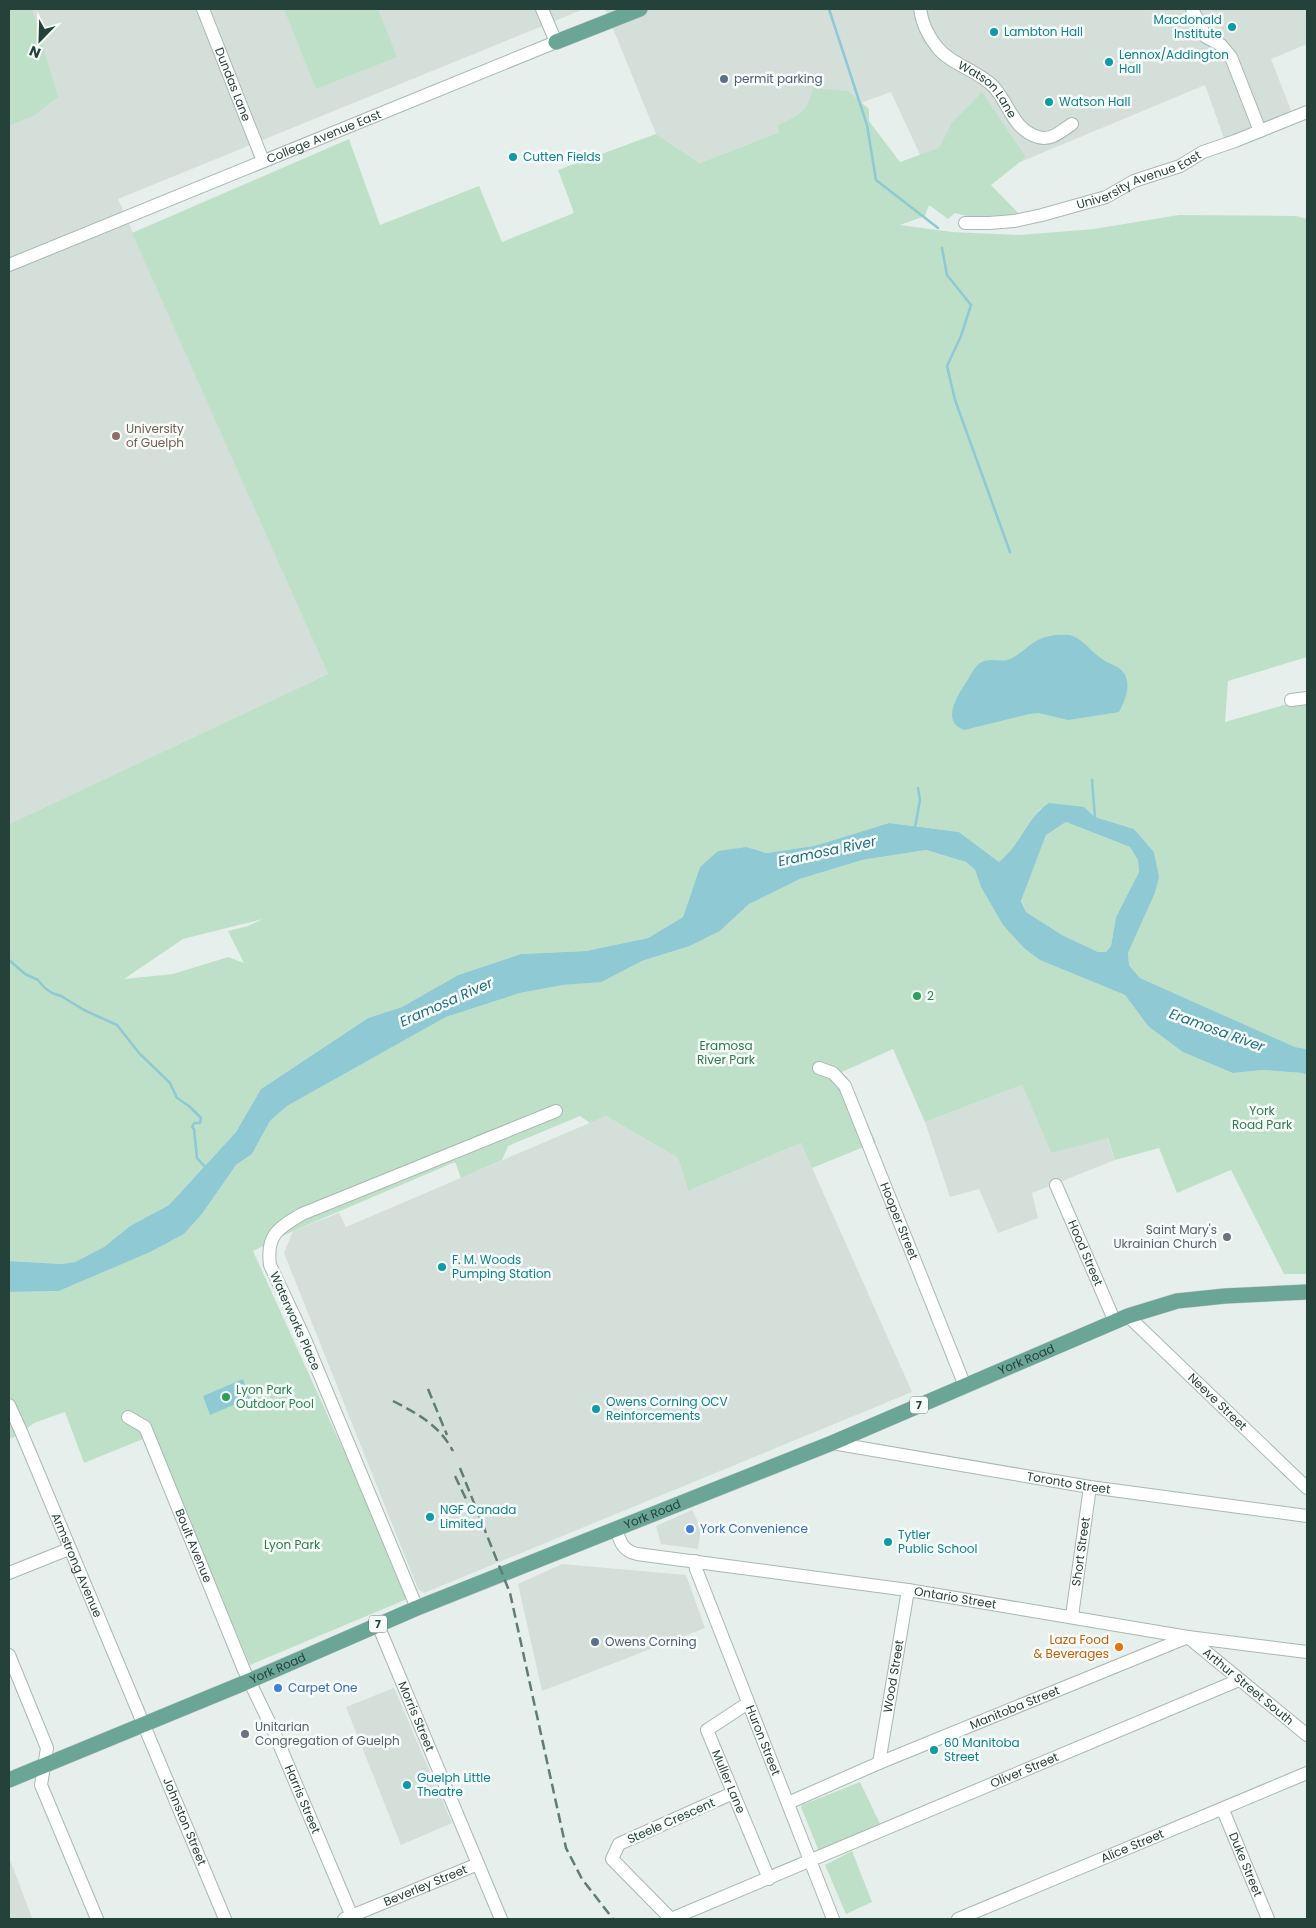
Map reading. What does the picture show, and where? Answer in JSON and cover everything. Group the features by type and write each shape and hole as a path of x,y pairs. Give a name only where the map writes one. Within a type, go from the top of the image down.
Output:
{"main road":[{"name":"College Avenue East","path":"556,42 640,9"},
{"name":"York Road","path":"9,1780 249,1681 417,1608 832,1443 1121,1319 1177,1301 1225,1296 1307,1292"}],"street":[{"name":"Dundas Lane","path":"203,9 263,161"},
{"path":"542,9 556,42"},
{"name":"Watson Lane","path":"920,9 924,27 938,48 944,54 984,78 992,85 1024,130 1039,138 1047,138 1056,135 1072,124"},
{"path":"1192,9 1206,37 1221,44 1231,57 1260,131"},
{"name":"College Avenue East","path":"9,265 556,42"},
{"name":"University Avenue East","path":"964,223 990,223 1042,215 1106,197 1134,181 1180,166 1203,152 1307,112"},
{"path":"1291,700 1307,698"},
{"name":"Hooper Street","path":"819,1068 833,1073 845,1086 965,1386"},
{"name":"Waterworks Place","path":"417,1608 304,1337 270,1266 271,1240 285,1224 302,1214 556,1111"},
{"name":"Hood Street","path":"1056,1185 1121,1319"},
{"name":"Neeve Street","path":"1121,1319 1307,1488"},
{"name":"Armstrong Avenue","path":"9,1405 143,1725"},
{"name":"Boult Avenue","path":"128,1417 145,1427 249,1681"},
{"name":"Toronto Street","path":"832,1443 1090,1487 1307,1516"},
{"name":"Short Street","path":"1072,1616 1090,1487"},
{"name":"Ontario Street","path":"616,1529 624,1547 631,1552 908,1590 1072,1616 1188,1637 1307,1652"},
{"path":"9,1573 69,1548"},
{"name":"Huron Street","path":"695,1561 696,1569 833,1919"},
{"name":"Wood Street","path":"879,1763 908,1590"},
{"name":"Morris Street","path":"378,1625 501,1919"},
{"name":"Manitoba Street","path":"788,1803 879,1763 1188,1637"},
{"name":"Arthur Street South","path":"1188,1637 1307,1735"},
{"path":"9,1655 47,1748 41,1785 97,1919"},
{"name":"Oliver Street","path":"810,1862 1239,1680"},
{"name":"Harris Street","path":"249,1681 274,1732 349,1918"},
{"name":"Muller Lane","path":"748,1703 707,1730 768,1879"},
{"name":"Johnston Street","path":"143,1725 164,1769 225,1919"},
{"name":"Alice Street","path":"958,1919 1223,1810 1307,1773"},
{"name":"Steele Crescent","path":"733,1793 619,1844 612,1860 671,1919 810,1862"},
{"name":"Duke Street","path":"1223,1810 1268,1919"},
{"name":"Beverley Street","path":"349,1918 478,1864"}],"shaded area":[{"name":"University of Guelph","path":"9,9 584,9 118,199 328,674 9,824"},
{"path":"605,9 1307,9 1307,44 1271,59 1292,113 1225,141 1205,85 939,196 891,92 779,132 700,163 656,134"},
{"path":"1022,1085 1051,1153 1107,1137 1115,1160 1032,1193 1038,1218 998,1233 979,1189 950,1197 925,1122"},
{"path":"606,1116 678,1158 688,1191 801,1143 912,1392 424,1593 418,1589 284,1253 293,1231 339,1213 346,1227"},
{"path":"692,1510 701,1528 698,1549 661,1544 656,1526"},
{"name":"Owens Corning","path":"562,1564 686,1575 705,1628 542,1691 518,1584"},
{"path":"394,1688 452,1823 401,1845 346,1707"},
{"path":"9,1857 32,1918 32,1919 9,1919"}],"green space":[{"path":"9,9 32,9 58,97 33,116 9,126"},
{"path":"284,9 378,9 397,57 316,89"},
{"path":"813,88 848,91 869,109 869,121 900,162 939,148 952,123 982,92 1026,157 991,185 1023,218 983,220 955,213 948,219 929,205 925,216 900,225 952,232 1020,235 1094,229 1179,215 1296,216 1307,219 1307,657 1228,681 1225,722 1291,703 1307,701 1307,1049 1295,1047 1140,978 1129,965 1128,953 1155,893 1158,877 1154,852 1134,829 1095,817 1084,807 1040,809 1011,852 999,862 959,832 889,823 814,846 766,853 747,847 700,867 683,917 648,938 586,951 521,954 458,975 402,1007 368,1018 261,1089 236,1132 169,1205 130,1226 104,1247 75,1262 61,1264 9,1261 9,824 328,674 132,233 349,139 380,225 479,186 502,242 574,213 558,170 656,134 700,163 779,132 777,126 801,112","holes":["263,919 248,926 228,931 244,963 228,957 173,974 124,979 183,939"]},
{"path":"1066,822 1130,847 1138,860 1139,872 1116,917 1111,946 1107,952 1098,952 1062,935 1026,912 1021,900 1046,835"},
{"name":"Eramosa River Park","path":"926,850 966,862 975,870 981,887 1024,948 1041,960 1125,995 1148,1026 1233,1073 1263,1070 1307,1075 1307,1274 1284,1274 1231,1170 1177,1193 1159,1148 1115,1160 1108,1138 1051,1153 1022,1085 925,1122 893,1049 842,1072 876,1142 812,1168 801,1143 688,1191 678,1158 606,1116 590,1123 580,1116 508,1146 502,1160 461,1178 455,1162 293,1231 253,1251 401,1577 407,1599 250,1665 153,1435 84,1463 65,1412 34,1423 17,1436 9,1439 9,1292 59,1291 149,1252 184,1234 202,1214 236,1165 252,1154 270,1121 287,1106 446,1017 520,993 563,985 601,981 642,961 690,946 720,931 749,904 800,879 862,860"},
{"path":"860,1782 881,1826 821,1850 818,1849 801,1807 802,1805"},
{"path":"852,1851 872,1902 846,1914 825,1865"}],"water":[{"path":"1070,635 1124,673 1127,689 1119,712 1068,720 1039,713 1029,714 964,730 953,721 953,707 959,693 978,664 987,660 1011,659 1044,637"},
{"name":"Eramosa River","path":"1049,803 1084,807 1095,817 1134,829 1154,852 1159,877 1155,893 1128,953 1129,965 1140,978 1295,1047 1307,1049 1307,1075 1263,1070 1233,1073 1183,1052 1148,1026 1125,995 1040,960 1024,948 1003,925 981,887 975,870 966,862 926,850 862,860 800,879 749,904 720,931 690,946 642,961 601,982 563,985 520,993 446,1017 287,1106 270,1121 252,1154 236,1165 202,1214 184,1234 150,1252 59,1291 9,1292 9,1261 61,1264 75,1262 104,1247 130,1226 169,1205 236,1132 261,1089 368,1018 402,1007 458,975 521,954 586,951 648,938 683,917 700,867 718,851 747,847 766,853 814,846 889,823 959,832 999,862 1013,848 1029,823","holes":["1066,822 1130,847 1138,860 1139,872 1116,917 1111,946 1106,952 1098,952 1062,935 1026,912 1021,901 1046,835"]},
{"name":"Lyon Park Outdoor Pool","path":"243,1379 250,1398 210,1415 203,1396"}],"waterway":[{"path":"829,9 867,125 876,180 938,228"},
{"path":"942,248 947,275 971,305 961,336 947,366 955,400 1010,552"},
{"path":"1092,780 1095,818"},
{"path":"915,827 920,800 918,788"},
{"path":"9,960 25,974 38,980 52,993 117,1025 139,1053 170,1083 177,1098 189,1106 201,1118 200,1123 194,1123 192,1127 194,1129 197,1158 206,1168"}],"railway":[{"path":"428,1389 447,1435"},
{"path":"393,1401 427,1421 441,1434 453,1451"},
{"path":"460,1468 510,1593 566,1848 582,1879 613,1919"},
{"path":"455,1476 466,1499"}],"place":[{"name":"Macdonald Institute","path":"1232,27"},
{"name":"Lambton Hall","path":"994,32"},
{"name":"Lennox/Addington Hall","path":"1109,62"},
{"name":"permit parking","path":"724,79"},
{"name":"Watson Hall","path":"1049,102"},
{"name":"Cutten Fields","path":"513,157"},
{"name":"University of Guelph","path":"116,436"},
{"name":"2","path":"917,996"},
{"name":"Saint Mary's Ukrainian Church","path":"1227,1237"},
{"name":"F. M. Woods Pumping Station","path":"442,1267"},
{"name":"Lyon Park Outdoor Pool","path":"226,1397"},
{"name":"Owens Corning OCV Reinforcements","path":"596,1409"},
{"name":"NGF Canada Limited","path":"430,1517"},
{"name":"York Convenience","path":"690,1529"},
{"name":"Tytler Public School","path":"888,1542"},
{"name":"Owens Corning","path":"595,1642"},
{"name":"Laza Food & Beverages","path":"1119,1647"},
{"name":"Carpet One","path":"278,1688"},
{"name":"Unitarian Congregation of Guelph","path":"245,1734"},
{"name":"60 Manitoba Street","path":"934,1750"},
{"name":"Guelph Little Theatre","path":"407,1785"}],"park label":[{"name":"York Road Park","path":"1262,1118"},
{"name":"Lyon Park","path":"292,1545"}]}
